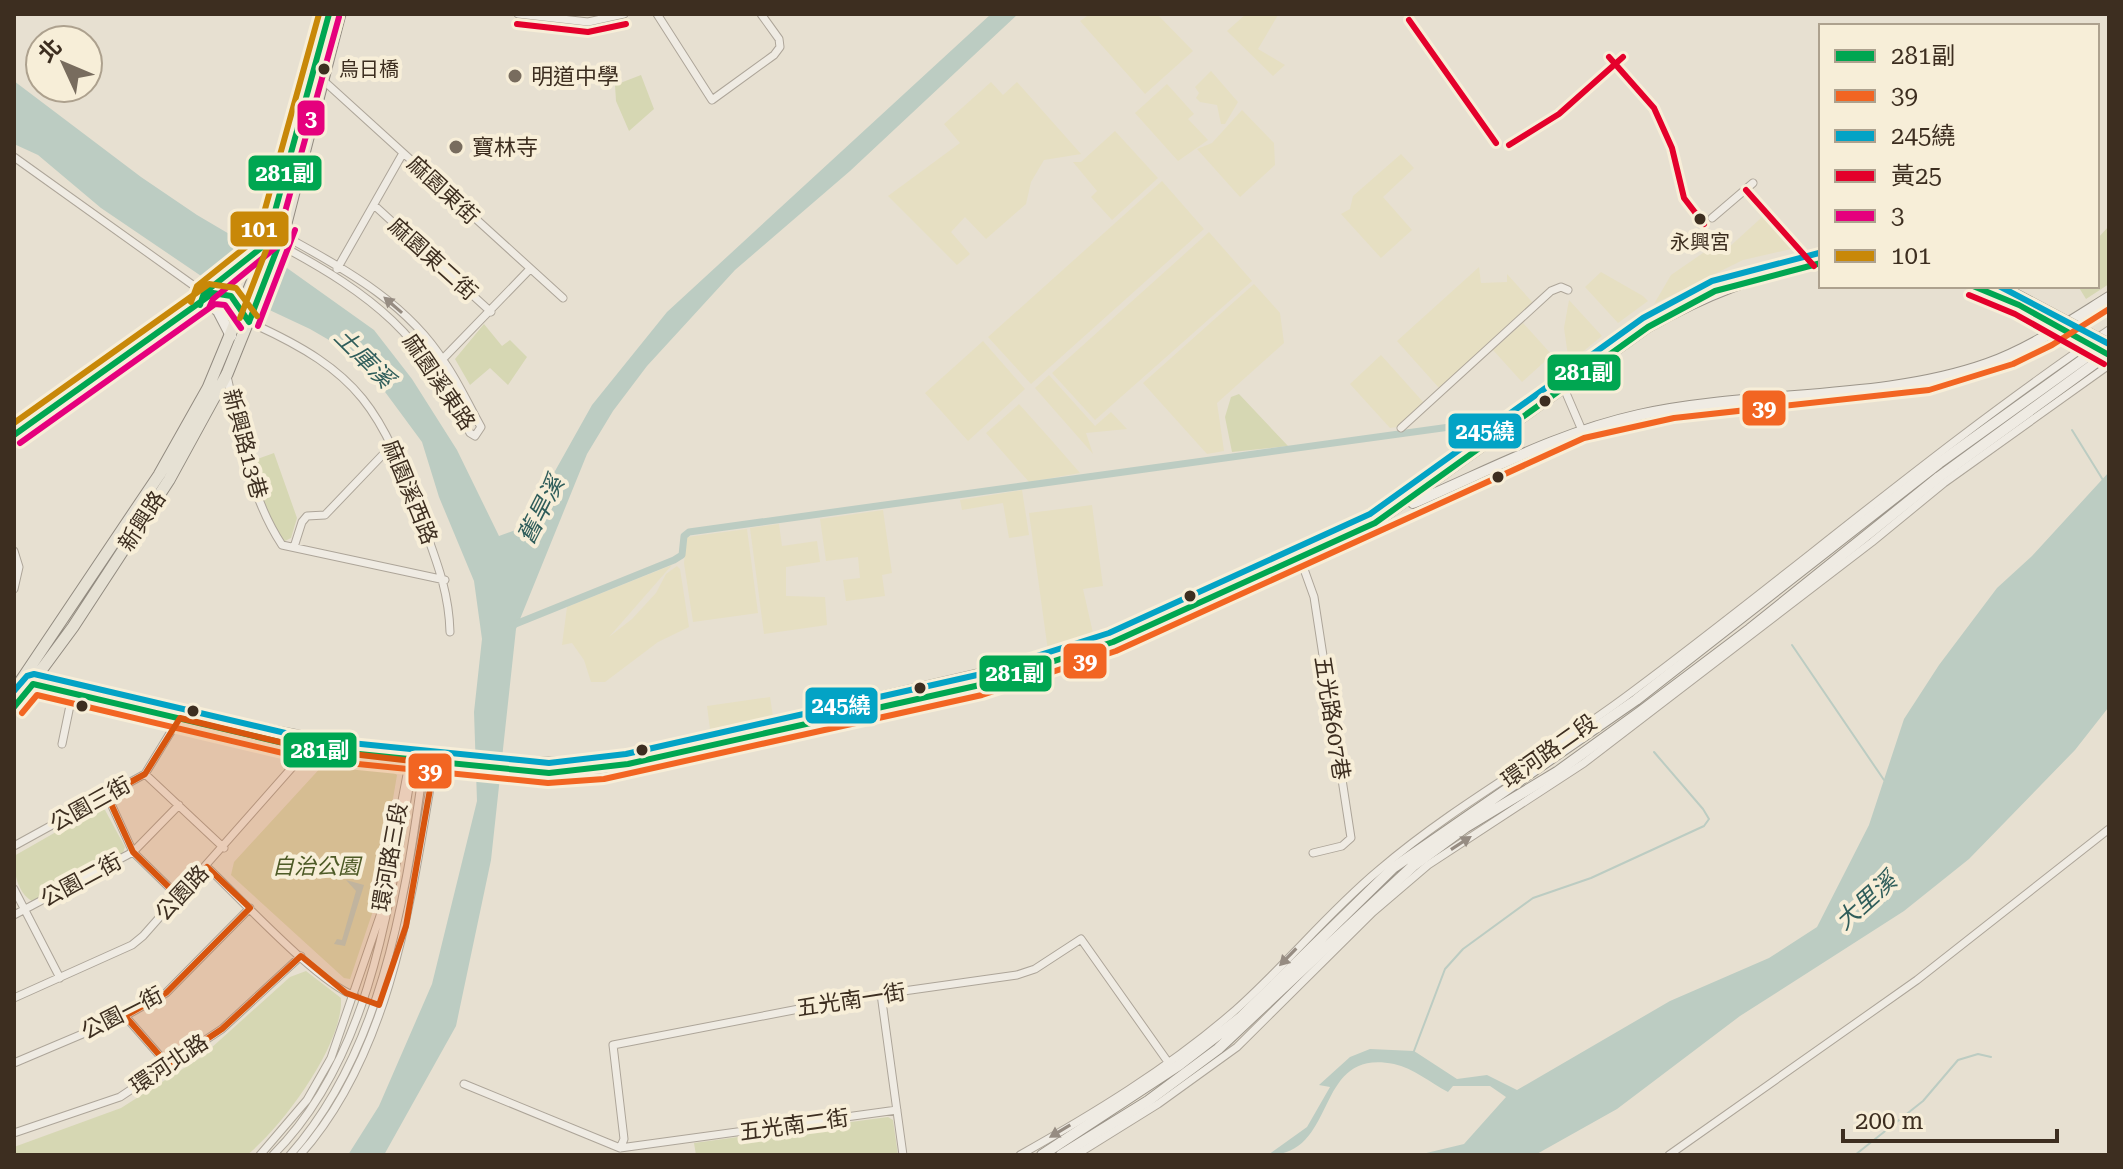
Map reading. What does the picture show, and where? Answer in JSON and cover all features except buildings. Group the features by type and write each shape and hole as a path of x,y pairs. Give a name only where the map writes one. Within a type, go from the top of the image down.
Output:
{"main road":[{"path":"14,435 213,293 223,293 245,312 266,251 329,14"},
{"path":"204,300 282,240 340,14"},
{"path":"1394,506 1645,319 1711,285 1745,273 1819,258"},
{"path":"24,684 73,691 312,745 429,760 602,769 980,685 1113,642 1300,558 1394,506 1648,327 1690,303 1819,258"},
{"path":"1978,288 2019,305 2109,354"},
{"path":"2004,288 2109,342 2091,360"},
{"path":"530,767 575,765 628,756 1044,659 1112,634 1394,506 1581,428 1672,408 1927,380 2009,355 2047,337 2109,297"},
{"path":"204,300 218,311 231,336"},
{"name":"新興路","path":"14,707 24,684 159,475 208,388 245,312"},
{"name":"新興路","path":"24,684 169,480 227,374 245,312"},
{"path":"2091,360 2109,354"},
{"name":"環河路二段","path":"1042,1155 1211,1041 1240,1018 1386,874 1534,780 1750,629 2091,360"},
{"path":"24,684 181,715"},
{"name":"環河路二段","path":"1061,1155 1148,1101 1218,1049 1394,881 1495,805"}],"street":[{"path":"518,14 588,22 624,14"},
{"path":"657,14 712,100 774,55 780,47 779,39 761,14"},
{"name":"麻園東街","path":"324,81 563,298"},
{"name":"麻園東二街","path":"336,270 403,153"},
{"path":"14,157 204,300"},
{"path":"1712,218 1753,183"},
{"name":"麻園東二街","path":"375,206 491,312"},
{"name":"麻園溪東路","path":"282,240 336,270 396,306 444,361 481,427 475,436 470,433 434,368 397,322 336,270"},
{"path":"434,368 529,270"},
{"path":"1401,428 1551,291 1561,287 1568,290"},
{"name":"麻園溪西路","path":"245,312 325,362 359,392 393,444 445,580 450,632"},
{"path":"2109,330 2091,360 2109,365"},
{"name":"環河路二段","path":"1076,1155 1158,1104 1237,1047 1395,893 1495,805 1534,780 1630,694 1855,521 1929,459 2091,360"},
{"name":"新興路13巷","path":"227,374 245,460 267,523 282,545 294,547"},
{"path":"1567,375 1563,387 1581,428"},
{"path":"393,444 325,515 307,516 294,547 445,580"},
{"path":"14,551 19,567 14,589"},
{"name":"五光路607巷","path":"1300,558 1314,597 1351,838 1342,846 1313,853"},
{"path":"62,744 73,691"},
{"name":"公園三街","path":"14,846 145,774 181,715"},
{"name":"公園路","path":"14,998 132,945 207,867 312,745"},
{"name":"環河路三段","path":"260,1155 288,1125 320,1080 353,995 380,916 404,774 410,758"},
{"name":"環河路三段","path":"273,1155 296,1130 329,1082 362,998 388,919 411,775 410,758"},
{"name":"環河路三段","path":"290,1155 340,1085 406,926 432,778 429,760"},
{"path":"145,774 224,848"},
{"path":"107,795 133,852 179,897"},
{"name":"公園二街","path":"14,915 133,852 179,805"},
{"name":"環河路二段","path":"1020,1155 1168,1062 1234,1012 1379,870 1427,832 1495,805"},
{"path":"1669,1155 1917,980 2109,829"},
{"path":"207,867 301,956 353,995 376,1003"},
{"path":"14,889 60,978"},
{"name":"公園一街","path":"14,1063 125,1016 166,993 250,908"},
{"name":"五光南一街","path":"620,1148 624,1139 613,1045 881,994 1023,974 1081,939 1168,1062"},
{"name":"環河北路","path":"14,1133 120,1097 222,1029 301,956"},
{"path":"881,994 903,1155"},
{"name":"環河路三段","path":"300,1155 347,1088 376,1003"},
{"path":"125,1016 168,1065"},
{"path":"464,1084 620,1148"},
{"name":"五光南二街","path":"620,1148 897,1110"}],"highlighted area":[{"path":"180,718 309,749 429,763 432,778 406,926 379,1005 346,993 301,956 222,1029 168,1065 125,1016 166,993 250,908 207,867 179,897 133,852 107,795 145,774"}],"shaded area":[{"path":"1090,14 1157,14 1193,51 1145,94 1080,21"},
{"path":"1246,14 1278,15 1258,49 1285,65 1273,76 1227,31"},
{"path":"1211,71 1238,102 1225,124 1221,124 1217,105 1200,102 1196,98 1199,93 1195,87"},
{"path":"991,82 1003,95 1017,82 1081,154 1044,160 1031,182 1026,204 986,239 965,217 951,232 970,254 957,265 888,196 960,143 944,124"},
{"path":"1167,84 1194,114 1188,119 1208,140 1178,161 1135,113"},
{"path":"1242,110 1274,143 1275,165 1240,197 1197,149 1212,143"},
{"path":"1115,131 1158,178 1112,220 1091,197 1097,191 1073,162 1081,162"},
{"path":"1401,154 1414,168 1383,197 1412,230 1381,258 1341,214 1350,209 1353,196"},
{"path":"1162,181 1204,229 1031,384 988,337"},
{"path":"1771,209 1804,246 1743,260 1654,304 1671,275 1719,242 1727,249"},
{"path":"1209,232 1252,281 1095,420 1052,373"},
{"path":"1479,267 1481,283 1507,282 1507,274 1534,304 1439,388 1397,341"},
{"path":"1601,272 1648,301 1618,323 1585,287"},
{"path":"1254,284 1280,313 1284,343 1217,403 1224,451 1207,454 1143,383"},
{"path":"1569,300 1602,336 1569,363 1564,328"},
{"path":"1523,323 1552,355 1522,382 1493,350"},
{"path":"983,341 1025,389 968,441 925,393"},
{"path":"1381,355 1424,403 1397,427 1390,428 1350,384"},
{"path":"1049,375 1095,426 1111,412 1127,429 1086,433 1093,454 1035,388"},
{"path":"1019,404 1080,473 1029,482 986,433"},
{"path":"1022,490 1029,535 1009,538 1003,503 962,510 960,500"},
{"path":"1092,505 1103,586 1083,589 1093,633 1048,651 1029,513"},
{"path":"883,510 892,573 882,575 885,596 846,601 843,580 860,578 858,557 826,561 820,519"},
{"path":"779,524 782,546 817,541 820,562 786,567 786,596 825,597 827,625 764,634 750,528"},
{"path":"747,529 758,613 693,622 684,563 687,537"},
{"path":"672,565 609,637 632,619 656,593 666,574 677,566 689,627 658,642 605,682 591,682 584,660 572,643 562,645 567,607"},
{"path":"770,697 773,716 710,729 707,706"}],"green space":[{"path":"641,75 654,109 629,131 616,101 615,85"},
{"path":"2109,226 2109,284 2086,299 2079,288 2099,288 2099,237"},
{"path":"484,324 502,346 510,340 527,357 508,385 490,368 470,385 455,359"},
{"path":"1239,394 1288,446 1232,452 1225,417 1231,397"},
{"path":"274,453 297,518 291,538 283,542 271,526 249,462"},
{"name":"自治公園","path":"324,764 391,771 397,775 375,905 350,979 344,978 231,875 234,862"},
{"path":"98,808 105,810 125,847 123,853 32,901 20,887 14,856"},
{"path":"306,971 341,998 339,1017 322,1061 308,1083 277,1125 247,1155 14,1155 14,1147 121,1108 200,1058 290,977"},
{"path":"888,1117 893,1120 898,1155 696,1155 694,1143"}],"water":[{"path":"991,14 1018,14 850,171 735,270 647,366 613,411 587,454 516,629 491,860 456,1026 384,1155 348,1155 379,1106 432,984 477,801 474,712 482,639 474,581 439,497 422,442 360,358 310,329 210,282 101,208 38,155 14,144 14,81 24,89 24,104 44,104 141,177 197,215 287,268 374,330 412,379 457,450 499,536 530,525 550,480 592,405 667,312"},
{"name":"大里溪","path":"2109,472 2108,708 2075,750 1969,859 1904,911 1740,1016 1617,1109 1535,1155 1418,1155 1464,1144 1506,1097 1490,1086 1453,1086 1448,1092 1401,1066 1368,1063 1350,1071 1337,1085 1307,1138 1291,1150 1268,1155 1307,1127 1330,1087 1319,1085 1350,1057 1370,1049 1414,1051 1457,1079 1487,1075 1517,1090 1670,1001 1769,958 1817,927 1869,825 1904,719 1939,665 1997,588 2032,556"},
{"path":"346,880 364,885 345,946 334,944 337,939 342,940 356,891"}],"pier":[{"path":"255,246 285,267 267,313 208,281"}],"waterway":[{"path":"513,625 674,560 682,555 684,536 689,532 1486,422"},
{"path":"2072,430 2103,480"},
{"path":"1792,645 1884,780"},
{"path":"1414,1051 1445,969 1463,949 1533,898 1591,878 1704,826 1709,819 1703,809 1654,752"},
{"path":"1855,1155 1923,1101 1958,1060 1978,1054 1991,1057"}],"transit line":[{"name":"101","path":"191,302 197,286 257,238 319,14"},
{"name":"281副","path":"200,305 204,293 266,244 329,14"},
{"name":"3","path":"209,308 213,299 275,248 339,17"},
{"name":"黃25","path":"1409,20 1496,143"},
{"name":"黃25","path":"517,24 588,32 626,24"},
{"name":"黃25","path":"1609,57 1654,108 1672,148 1684,198 1704,224"},
{"name":"黃25","path":"1509,145 1559,114 1623,57"},
{"name":"黃25","path":"1746,190 1814,266"},
{"name":"101","path":"240,318 277,222"},
{"name":"281副","path":"249,322 286,226"},
{"name":"3","path":"258,326 295,230"},
{"name":"245繞","path":"14,691 27,676 34,674 311,739 549,763 626,754 977,675 1109,633 1370,514 1643,318 1712,281 1819,253"},
{"name":"281副","path":"14,707 33,684 309,749 549,773 628,764 980,685 1113,642 1375,523 1648,327 1715,291 1819,264"},
{"name":"101","path":"14,423 209,284 236,288 257,316"},
{"name":"281副","path":"1978,288 2019,305 2109,355"},
{"name":"245繞","path":"2003,288 2109,344"},
{"name":"281副","path":"14,435 213,293 231,296 249,322"},
{"name":"黃25","path":"1969,295 2015,314 2104,364"},
{"name":"3","path":"20,443 215,304 225,305 241,328"},
{"name":"39","path":"22,713 37,695 308,759 548,783 604,779 982,695 1116,651 1584,438 1674,418 1929,390 2013,364 2052,345 2109,309"}],"place":[{"name":"烏日橋","path":"324,69"},
{"name":"明道中學","path":"515,76"},
{"name":"寶林寺","path":"456,147"},
{"name":"永興宮","path":"1700,219"}],"water label":[{"name":"土庫溪","path":"364,358"},
{"name":"舊旱溪","path":"541,510"}]}
